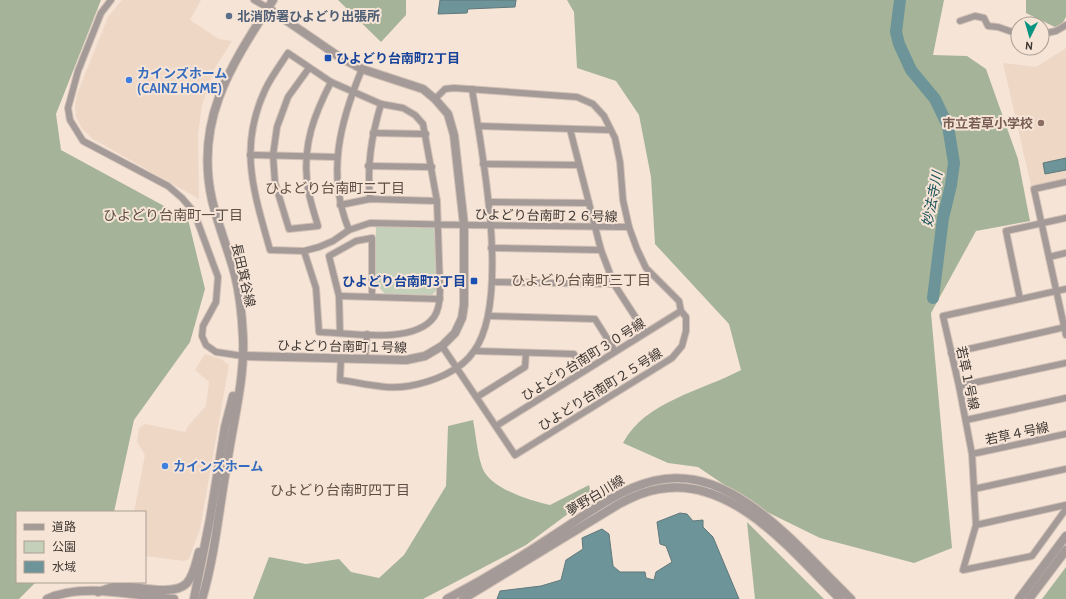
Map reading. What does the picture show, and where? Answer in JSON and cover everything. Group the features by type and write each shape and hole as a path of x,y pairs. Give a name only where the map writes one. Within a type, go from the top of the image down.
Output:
{"street":[{"path":"111,0 101,13 78,71 68,108 70,120 83,141 168,186 182,198 194,212 218,277 216,302 203,326 202,336 206,345 216,352 243,356"},
{"path":"254,0 268,8"},
{"name":"長田箕谷線","path":"202,599 208,576 243,356 240,299 235,274 212,199 207,160 208,148 213,116 225,80 273,0"},
{"name":"ひよどり台南町１号線","path":"243,356 406,360 425,356 442,346 455,333 462,318 464,305 464,225 454,134 448,114 435,99 423,89 362,69 338,56 268,8"},
{"path":"960,21 975,16 984,18 988,26 998,27 1010,31"},
{"path":"1050,32 1056,31 1066,25"},
{"path":"304,251 316,288 319,332 401,335 421,328 434,316 440,299 439,225 432,167 423,124 415,115 403,108 381,104 352,93 331,82 308,68 288,53 266,89 259,106 254,122 250,155 336,157"},
{"path":"308,68 288,97 277,127 273,155 275,183 289,229 318,226 307,183 306,156 316,109 331,82"},
{"path":"349,230 340,206 336,157 343,123 352,93 362,69"},
{"name":"ひよどり台南町２５号線","path":"435,99 445,89 472,89 577,97 593,104 604,116 615,138 620,162 623,200 629,227 646,268 657,280 674,294 679,301 681,311 686,317 686,331 682,346 672,358 515,455 442,346"},
{"path":"341,359 340,380 392,387 409,386 457,368 475,351 489,316 492,282 488,202 484,164 472,89"},
{"path":"370,200 368,166 373,133 381,104"},
{"path":"478,126 610,130"},
{"path":"570,129 601,250 614,284 645,332"},
{"path":"373,133 426,134"},
{"name":"ひよどり台南町２６号線","path":"250,155 252,184 270,250 304,251 326,244 349,230 370,223 629,227"},
{"path":"484,164 578,165"},
{"path":"368,166 432,167"},
{"path":"1066,182 1034,189 1066,335"},
{"path":"340,206 370,200 437,201"},
{"path":"488,202 589,203"},
{"path":"1020,299 1006,231 1066,218"},
{"path":"340,332 339,296 329,256 356,241 372,238 372,297"},
{"path":"491,248 601,250"},
{"path":"1049,257 1066,253"},
{"path":"492,282 614,284"},
{"name":"若草１号線","path":"1066,289 943,316 959,386 972,454 976,525 963,570 1032,556 1066,510"},
{"path":"339,296 440,299"},
{"name":"ひよどり台南町３０号線","path":"496,426 681,311"},
{"path":"489,316 595,319 615,351"},
{"path":"951,353 1065,327"},
{"path":"366,359 367,334"},
{"path":"475,351 574,354 584,371"},
{"path":"477,397 525,367 526,353"},
{"name":"長田箕谷線","path":"194,599 210,519 225,427 243,356"},
{"path":"959,386 1066,363"},
{"path":"966,420 1066,398"},
{"name":"若草４号線","path":"972,454 1066,434"},
{"path":"974,490 1066,469"},
{"name":"夢野白川線","path":"447,599 526,553 614,496 639,484 672,477 690,478 706,482 730,492 746,502 763,514 792,540 851,599"},
{"name":"夢野白川線","path":"463,599 619,504 647,492 674,487 689,488 707,492 743,510 773,533 840,599"},
{"path":"976,525 1066,506"},
{"path":"98,592 118,586 166,590 177,589 183,586 191,577 210,519"},
{"path":"1019,599 1066,536"},
{"path":"1029,599 1066,550"},
{"path":"198,599 208,576"},
{"path":"47,599 54,595 71,592 98,592 174,599"}],"shaded area":[{"path":"122,0 201,0 190,20 219,39 232,41 215,68 202,105 198,135 199,199 93,139 82,129 76,117 75,106 77,94 108,17"},
{"name":"市立若草小学校","path":"1066,48 1066,178 1031,186 1003,63 1036,67"},
{"path":"205,354 221,359 229,365 200,529 189,559 184,561 146,556 146,511 134,511 145,455 137,442 139,428 145,424 185,432 189,425 206,406 209,382 195,370"}],"green space":[{"path":"0,0 101,0 56,114 61,150 188,219 205,289 190,342 134,420 114,511 16,511 16,583 35,583 19,599 0,599"},
{"path":"338,0 406,0 406,15 381,42"},
{"path":"567,0 944,0 933,55 967,56 986,69 1018,159 1030,221 976,231 931,313 952,548 914,563 820,538 757,507 698,467 668,463 623,443 633,429 645,417 660,407 741,370 729,324 655,244 651,177 639,115 616,81 577,68 574,12"},
{"path":"1026,0 1066,0 1066,17 1059,29 1050,25 1050,16 1032,16 1026,13"},
{"path":"376,226 433,228 436,232 438,289 432,295 385,294 375,283"},
{"path":"473,420 482,467 486,474 501,487 522,497 550,505 589,485 592,496 526,545 423,599 253,599 269,557 306,564 339,559 351,572 379,578 404,555 446,486 448,426"},
{"path":"747,522 824,599 755,599"},
{"path":"1066,567 1066,599 1042,599"}],"water":[{"path":"440,0 516,0 515,7 468,9 467,13 438,14"},
{"path":"1066,158 1066,170 1045,174 1043,163"},
{"path":"680,513 687,514 693,521 703,520 703,527 713,537 739,599 497,599 500,591 541,586 561,580 566,560 583,549 582,538 602,529 609,534 613,566 620,572 645,572 646,578 654,580 656,572 672,562 666,546 660,544 657,522"}],"waterway":[{"name":"妙法寺川","path":"900,0 896,32 899,44 911,70 935,99 948,126 954,163 951,185 943,218 933,298"}],"place":[{"name":"北消防署ひよどり出張所","path":"229,16"},
{"name":"ひよどり台南町2丁目","path":"328,58"},
{"name":"カインズホーム (CAINZ HOME)","path":"129,80"},
{"name":"市立若草小学校","path":"1041,123"},
{"name":"ひよどり台南町3丁目","path":"474,281"},
{"name":"カインズホーム","path":"165,466"}],"district":[{"name":"ひよどり台南町二丁目","path":"335,188"},
{"name":"ひよどり台南町一丁目","path":"173,215"},
{"name":"ひよどり台南町三丁目","path":"581,280"},
{"name":"ひよどり台南町四丁目","path":"340,490"}]}
